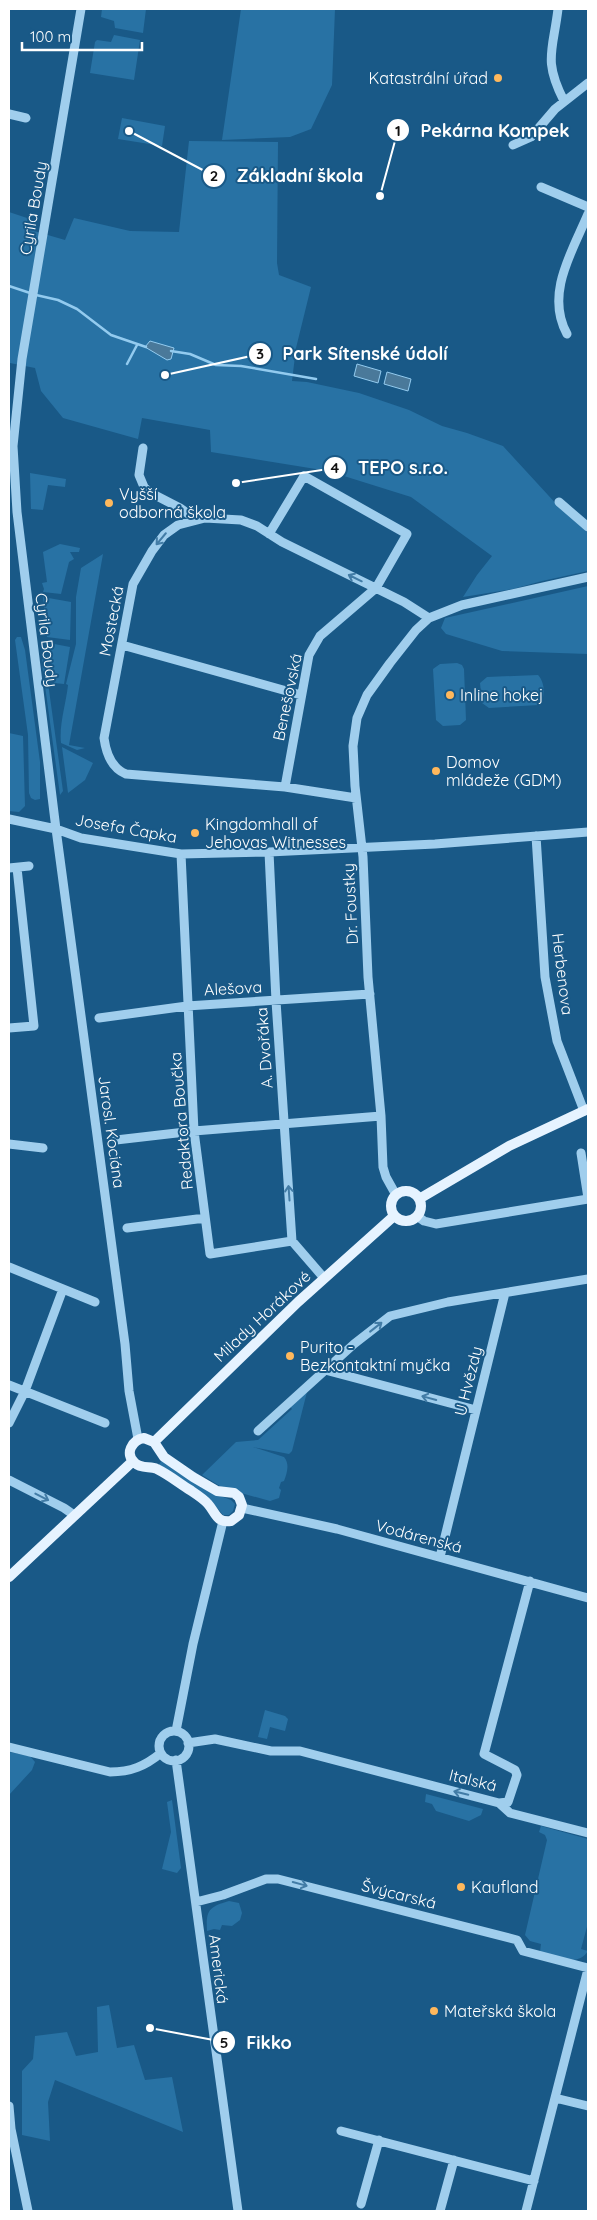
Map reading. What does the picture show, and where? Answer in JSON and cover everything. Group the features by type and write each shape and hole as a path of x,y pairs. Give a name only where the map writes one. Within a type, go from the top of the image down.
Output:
{"main road":[{"path":"419,1199 509,1146 586,1110"},
{"path":"401,1192 410,1192 419,1199 421,1207 413,1220 403,1221 394,1216 391,1207 396,1195 401,1192"},
{"name":"Milady Horákové","path":"154,1442 324,1278 394,1216"},
{"path":"146,1438 154,1442 164,1457 193,1477 217,1491 234,1494 240,1500 242,1508 235,1519 223,1521 215,1517 208,1503 177,1481 155,1468 139,1466 133,1462 130,1450 131,1445 138,1439 146,1438"},
{"path":"10,1572 133,1462"}],"street":[{"name":"Cyrila Boudy","path":"56,829 11,477 15,414 22,359 81,9"},
{"path":"558,9 550,66 552,76 564,101"},
{"path":"517,144 531,137 564,101 588,83"},
{"path":"9,114 26,118"},
{"path":"541,187 588,207"},
{"path":"567,334 560,322 559,290 563,272 588,214"},
{"path":"143,448 139,475 142,484 149,492 180,508 197,520"},
{"name":"Benešovská","path":"269,534 304,476 407,534 376,588 320,636 308,655 285,786"},
{"path":"559,502 588,527"},
{"name":"Mostecká","path":"356,798 285,786 126,774 116,768 107,754 104,738 133,584 145,562 164,535 178,525 205,518 241,520 258,526 282,542 419,610 429,618"},
{"name":"Dr. Foustky","path":"396,1195 383,1167 381,1116 370,994 363,857 360,847 356,798 353,746 356,725 362,706 403,646 429,618 462,605 588,577"},
{"path":"122,644 301,695"},
{"name":"Josefa Čapka","path":"9,819 56,829 81,838 181,854 269,852 588,832"},
{"name":"Jarosl. Kociána","path":"56,829 126,1344 129,1391 138,1439"},
{"name":"Herbenova","path":"536,836 545,977 557,1040 586,1110"},
{"name":"A. Dvořáka","path":"269,852 276,1001 292,1241"},
{"name":"Redaktora Boučka","path":"181,854 194,1132 210,1254 292,1241"},
{"path":"9,1028 34,1026 13,868 29,866"},
{"name":"Alešova","path":"99,1018 187,1006 370,994"},
{"path":"116,1140 381,1116"},
{"path":"9,1144 43,1148"},
{"path":"417,1216 424,1221 436,1224 588,1199 581,1153"},
{"path":"127,1228 205,1218"},
{"path":"292,1241 324,1278"},
{"path":"9,1267 94,1302"},
{"path":"258,1431 325,1370 390,1316 448,1302 588,1279"},
{"path":"9,1423 25,1391 63,1289"},
{"name":"U Hvězdy","path":"440,1558 505,1293"},
{"path":"325,1370 476,1410"},
{"path":"9,1385 105,1423"},
{"path":"9,1480 74,1515"},
{"name":"Vodárenská","path":"242,1508 337,1530 588,1598"},
{"path":"176,1731 193,1644 223,1521"},
{"name":"Italská","path":"188,1742 215,1739 271,1751 294,1751 504,1802 518,1775 515,1770 484,1754 530,1581"},
{"path":"176,1731 183,1734 188,1742 187,1753 176,1760 168,1759 161,1753 159,1745 162,1737 168,1732 176,1731"},
{"path":"9,1747 110,1772 123,1772 140,1768 161,1753"},
{"name":"Americká","path":"176,1760 238,2211"},
{"path":"504,1802 510,1812 588,1833"},
{"name":"Švýcarská","path":"196,1902 223,1895 266,1879 278,1878 517,1940 523,1951 588,1968"},
{"path":"526,2211 588,1968"},
{"path":"555,2098 588,2106"},
{"path":"9,2106 11,2128 28,2211"},
{"path":"341,2131 534,2181"},
{"path":"361,2204 379,2140"},
{"path":"440,2211 454,2160"}],"shaded area":[{"path":"102,9 146,9 143,33 115,28 114,21 101,17"},
{"path":"241,9 335,9 332,85 311,129 290,137 222,140"},
{"path":"114,35 140,40 134,80 90,73 95,42 97,40 111,42"},
{"path":"122,118 165,126 162,146 118,139"},
{"path":"189,141 278,142 277,263 279,275 311,287 296,348 292,381 307,382 359,393 409,410 442,426 503,446 559,507 588,533 588,571 513,589 463,597 492,556 411,497 328,471 211,452 210,430 142,418 138,439 63,418 41,391 35,368 10,363 9,366 9,212 33,220 34,231 65,240 74,218 130,231 179,232"},
{"path":"150,341 174,348 171,359 167,360 145,347"},
{"path":"357,364 381,371 378,383 354,376"},
{"path":"387,372 411,379 408,391 384,384"},
{"path":"30,473 66,479 65,487 48,485 43,510 31,509"},
{"path":"60,544 80,548 79,552 70,552 74,559 69,562 61,594 43,592 42,583 47,582 43,552"},
{"path":"103,554 69,745 85,748 77,750 61,743 62,721 68,685 66,684 76,644 76,597 81,568"},
{"path":"588,586 588,654 502,651 446,634 441,628 445,618"},
{"path":"43,597 71,602 70,640 47,637"},
{"path":"17,637 21,637 25,650 40,762 40,799 35,800 31,798 29,793 28,735 15,640"},
{"path":"49,643 70,647 64,684 54,683"},
{"path":"43,647 63,791 60,795 42,664"},
{"name":"Inline hokej","path":"457,663 462,665 464,669 466,720 460,725 443,726 436,720 433,669 440,664"},
{"name":"Inline hokej","path":"538,675 544,690 543,698 539,705 489,708 482,703 480,683 487,677"},
{"path":"9,733 23,736 25,806 19,812 9,811"},
{"path":"62,747 93,763 85,780 68,793"},
{"path":"307,1392 292,1451 289,1454 253,1447 284,1457 286,1460 287,1472 279,1488 281,1490 279,1498 270,1501 223,1488 202,1475 236,1442 258,1440 292,1409 289,1405"},
{"path":"162,1460 213,1493 231,1500 235,1504 233,1511 229,1515 223,1515 214,1504 158,1466"},
{"path":"265,1710 285,1716 288,1719 285,1731 270,1727 267,1739 258,1737"},
{"path":"9,1752 30,1756 35,1762 32,1770 9,1795"},
{"path":"426,1794 483,1809 481,1815 469,1821 436,1811 432,1804 425,1802"},
{"path":"172,1800 181,1868 177,1873 162,1869 171,1832 167,1802"},
{"path":"541,1826 588,1839 588,1923 581,1949 588,1951 578,1959 559,1958 540,1952 541,1944 530,1941 525,1935 547,1840 545,1835 539,1832"},
{"path":"229,1901 239,1903 242,1913 240,1920 232,1926 222,1925 220,1930 207,1931 207,1919 210,1911 217,1905"},
{"path":"109,2005 117,2048 134,2045 145,2080 172,2077 183,2132 55,2080 48,2102 50,2141 22,2135 22,2071 33,2059 35,2036 67,2032 76,2056 98,2052 97,2007"}],"waterway":[{"path":"9,286 30,293"},
{"path":"36,295 58,300 77,309 111,335 146,347"},
{"path":"127,364 137,345"},
{"path":"171,351 190,354 216,365 241,366 316,379"}],"place":[{"name":"Katastrální úřad","path":"498,78"},
{"name":"Základní škola","path":"129,131"},
{"name":"Pekárna Kompek","path":"380,196"},
{"name":"Park Sítenské údolí","path":"165,375"},
{"name":"TEPO s.r.o.","path":"236,483"},
{"name":"Vyšší odborná škola","path":"109,503"},
{"name":"Inline hokej","path":"450,695"},
{"name":"Domov mládeže (GDM)","path":"436,771"},
{"name":"Kingdomhall of Jehovas Witnesses","path":"195,833"},
{"name":"Purito - Bezkontaktní myčka","path":"290,1356"},
{"name":"Kaufland","path":"461,1887"},
{"name":"Mateřská škola","path":"434,2011"},
{"name":"Fikko","path":"150,2028"}]}
